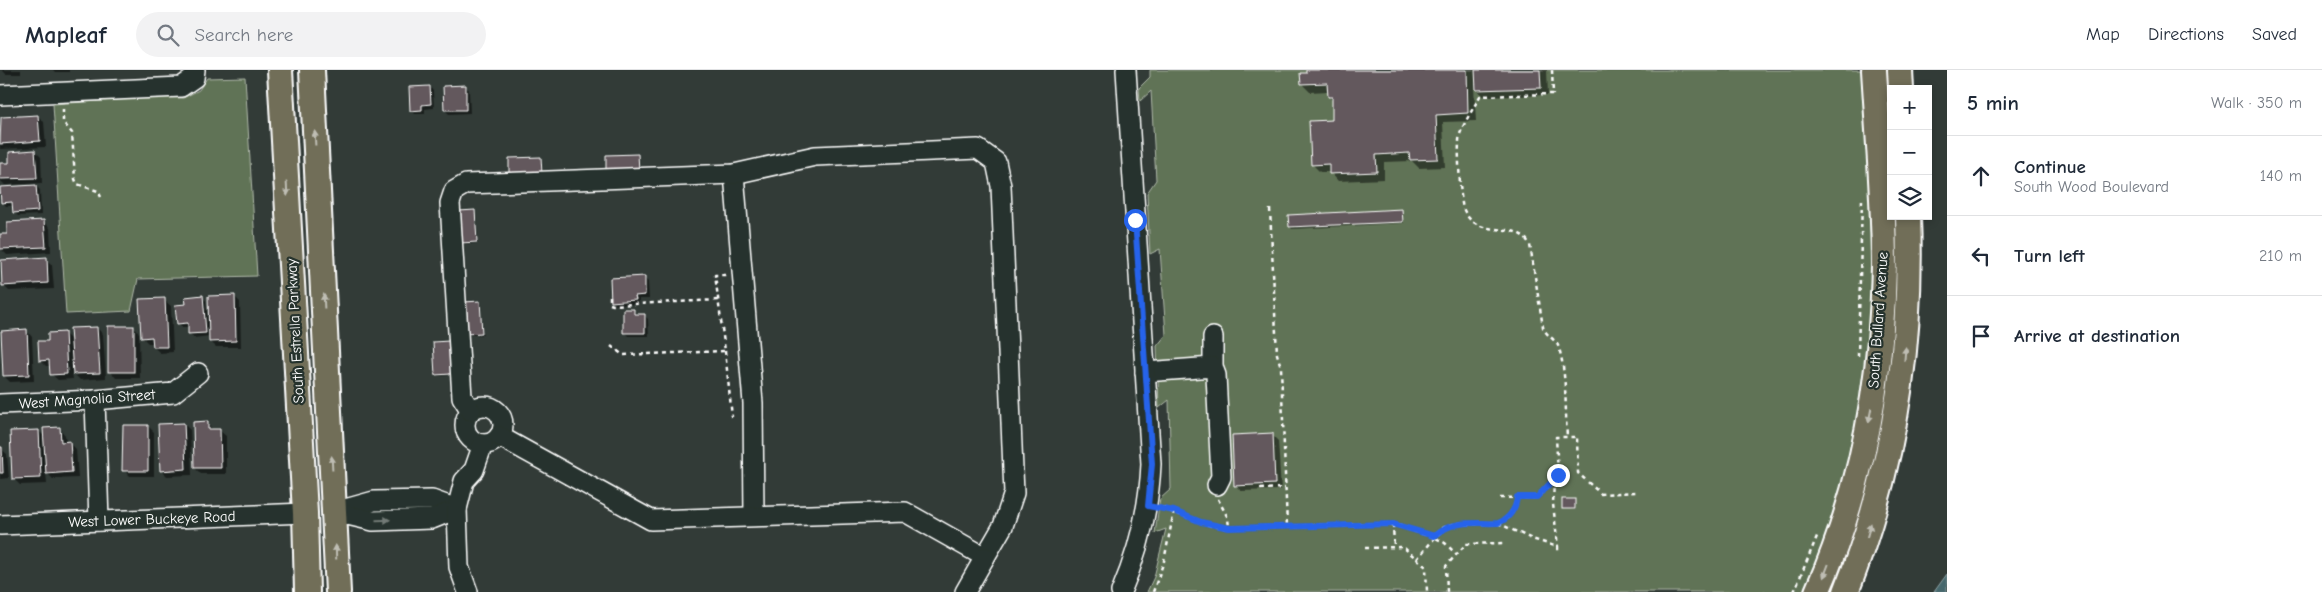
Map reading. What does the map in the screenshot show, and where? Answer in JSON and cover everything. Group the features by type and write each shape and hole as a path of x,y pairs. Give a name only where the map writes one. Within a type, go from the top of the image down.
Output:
{"main road":[{"name":"South Estrella Parkway","path":"280,70 305,513 307,592"},
{"name":"South Estrella Parkway","path":"312,70 338,592"},
{"name":"South Bullard Avenue","path":"1817,592 1842,528 1854,486 1871,411 1879,352 1884,265 1874,70"},
{"path":"1900,70 1901,85"},
{"name":"South Bullard Avenue","path":"1846,592 1872,518 1896,426 1907,334 1910,270 1908,220"},
{"path":"305,513 335,512"}],"street":[{"path":"1121,592 1133,564 1148,506 1152,464 1126,70"},
{"path":"0,95 181,87 194,74"},
{"path":"471,411 462,397 461,388 450,203 454,191 466,184 734,174 815,156 978,150 996,162 1001,186 1014,493 1003,526 965,592"},
{"path":"734,174 752,403 754,516"},
{"path":"1213,337 1213,367 1216,375 1221,477 1217,486"},
{"path":"1145,372 1213,367"},
{"name":"West Magnolia Street","path":"0,404 95,400 174,392 198,374"},
{"path":"95,400 99,521"},
{"path":"468,592 459,567 457,509 464,481 461,466 485,440 502,425 499,414 494,410 483,407 471,411 465,422 467,435 485,440 651,520 905,512 985,557"},
{"path":"335,512 374,501 432,500 457,509"},
{"name":"West Lower Buckeye Road","path":"0,525 305,513"}],"path":[{"path":"1552,70 1553,94 1480,96 1459,136 1461,200 1468,217 1474,223 1483,227 1516,232 1523,236 1530,245 1543,327 1559,348 1564,380 1567,437"},
{"path":"62,92 63,122 72,133 74,179 77,184 98,191 101,196"},
{"path":"1858,364 1862,197"},
{"path":"1270,209 1277,354 1281,367 1287,527"},
{"path":"732,417 715,275 741,274"},
{"path":"610,296 610,304 613,305 718,300"},
{"path":"611,346 623,355 725,351"},
{"path":"1500,498 1537,497 1558,475 1556,438 1567,437 1577,437 1578,473 1601,494 1637,492"},
{"path":"1554,479 1553,504 1558,552"},
{"path":"1217,486 1220,504 1228,518 1229,528"},
{"path":"1260,489 1285,488"},
{"path":"1498,523 1510,516 1517,497"},
{"path":"1148,506 1174,511 1201,522 1229,528 1393,524 1434,536 1445,543 1457,555"},
{"path":"1153,592 1164,561 1174,511"},
{"path":"1417,559 1434,536 1444,528 1456,524 1498,523 1532,539 1558,547"},
{"path":"1393,524 1394,547"},
{"path":"1794,592 1820,530"},
{"path":"1447,592 1446,566 1466,544 1503,543"},
{"path":"1365,548 1403,547 1426,566 1427,592"}],"green space":[{"path":"1150,70 1863,70 1872,225 1871,330 1855,438 1825,542 1804,592 1147,592 1154,577 1166,529 1155,533 1160,499 1171,489 1169,400 1159,408 1157,346 1166,335 1160,249 1150,254 1147,193 1156,180 1151,91 1140,101 1139,88 1150,77"},
{"path":"245,77 257,276 138,279 131,311 66,314 53,104 163,97 183,98 199,90 207,78"}],"water":[{"path":"1947,574 1947,592 1934,592"}],"building":[{"path":"1306,70 1467,70 1468,113 1436,115 1438,159 1410,160 1409,153 1376,155 1377,172 1329,174 1329,164 1311,165 1309,121 1332,120 1332,97 1328,97 1327,83 1301,84 1300,73 1306,73"},
{"path":"1475,70 1540,70 1541,88 1476,90"},
{"path":"466,85 466,110 444,110 443,86"},
{"path":"430,86 431,104 422,105 422,110 410,111 409,87"},
{"path":"38,115 40,141 0,144 1,117"},
{"path":"35,150 37,178 0,179 0,163 9,163 9,152"},
{"path":"638,154 639,171 606,171 606,155"},
{"path":"541,157 542,174 509,175 509,158"},
{"path":"36,185 38,211 13,213 12,202 1,203 0,187"},
{"path":"1402,209 1403,222 1289,227 1288,215"},
{"path":"475,210 477,242 461,243 459,211"},
{"path":"44,220 46,247 0,249 0,234 7,234 7,222"},
{"path":"47,257 48,283 2,286 1,260"},
{"path":"645,276 645,295 635,296 636,300 611,302 610,278"},
{"path":"203,295 206,333 188,334 188,323 177,324 175,305 186,304 185,297"},
{"path":"235,295 236,341 209,342 208,296"},
{"path":"165,298 167,347 153,347 152,337 141,338 139,299"},
{"path":"480,301 482,333 465,334 464,302"},
{"path":"623,309 634,309 634,314 645,314 645,333 623,333"},
{"path":"108,326 134,326 134,372 108,372"},
{"path":"97,327 100,373 73,374 70,328"},
{"path":"27,329 29,375 3,376 1,331"},
{"path":"65,332 67,374 50,375 49,360 39,361 38,341 48,341 48,333"},
{"path":"449,341 451,374 435,375 433,342"},
{"path":"208,421 208,429 220,429 221,468 194,468 193,422"},
{"path":"184,423 186,469 160,471 158,424"},
{"path":"123,425 148,425 148,471 122,471"},
{"path":"60,427 61,442 70,441 72,472 46,474 43,428"},
{"path":"39,430 41,478 12,479 10,431"},
{"path":"1273,433 1275,484 1234,486 1232,435"},
{"path":"0,447 2,447 3,473 0,473"},
{"path":"1562,499 1575,499 1575,509 1562,509"}],"route":[{"path":"1135,220 1152,464 1148,506 1174,511 1210,525 1229,528 1393,524 1434,536 1444,528 1456,524 1471,522 1488,524 1504,521 1513,511 1517,497 1537,497 1558,475"}]}
